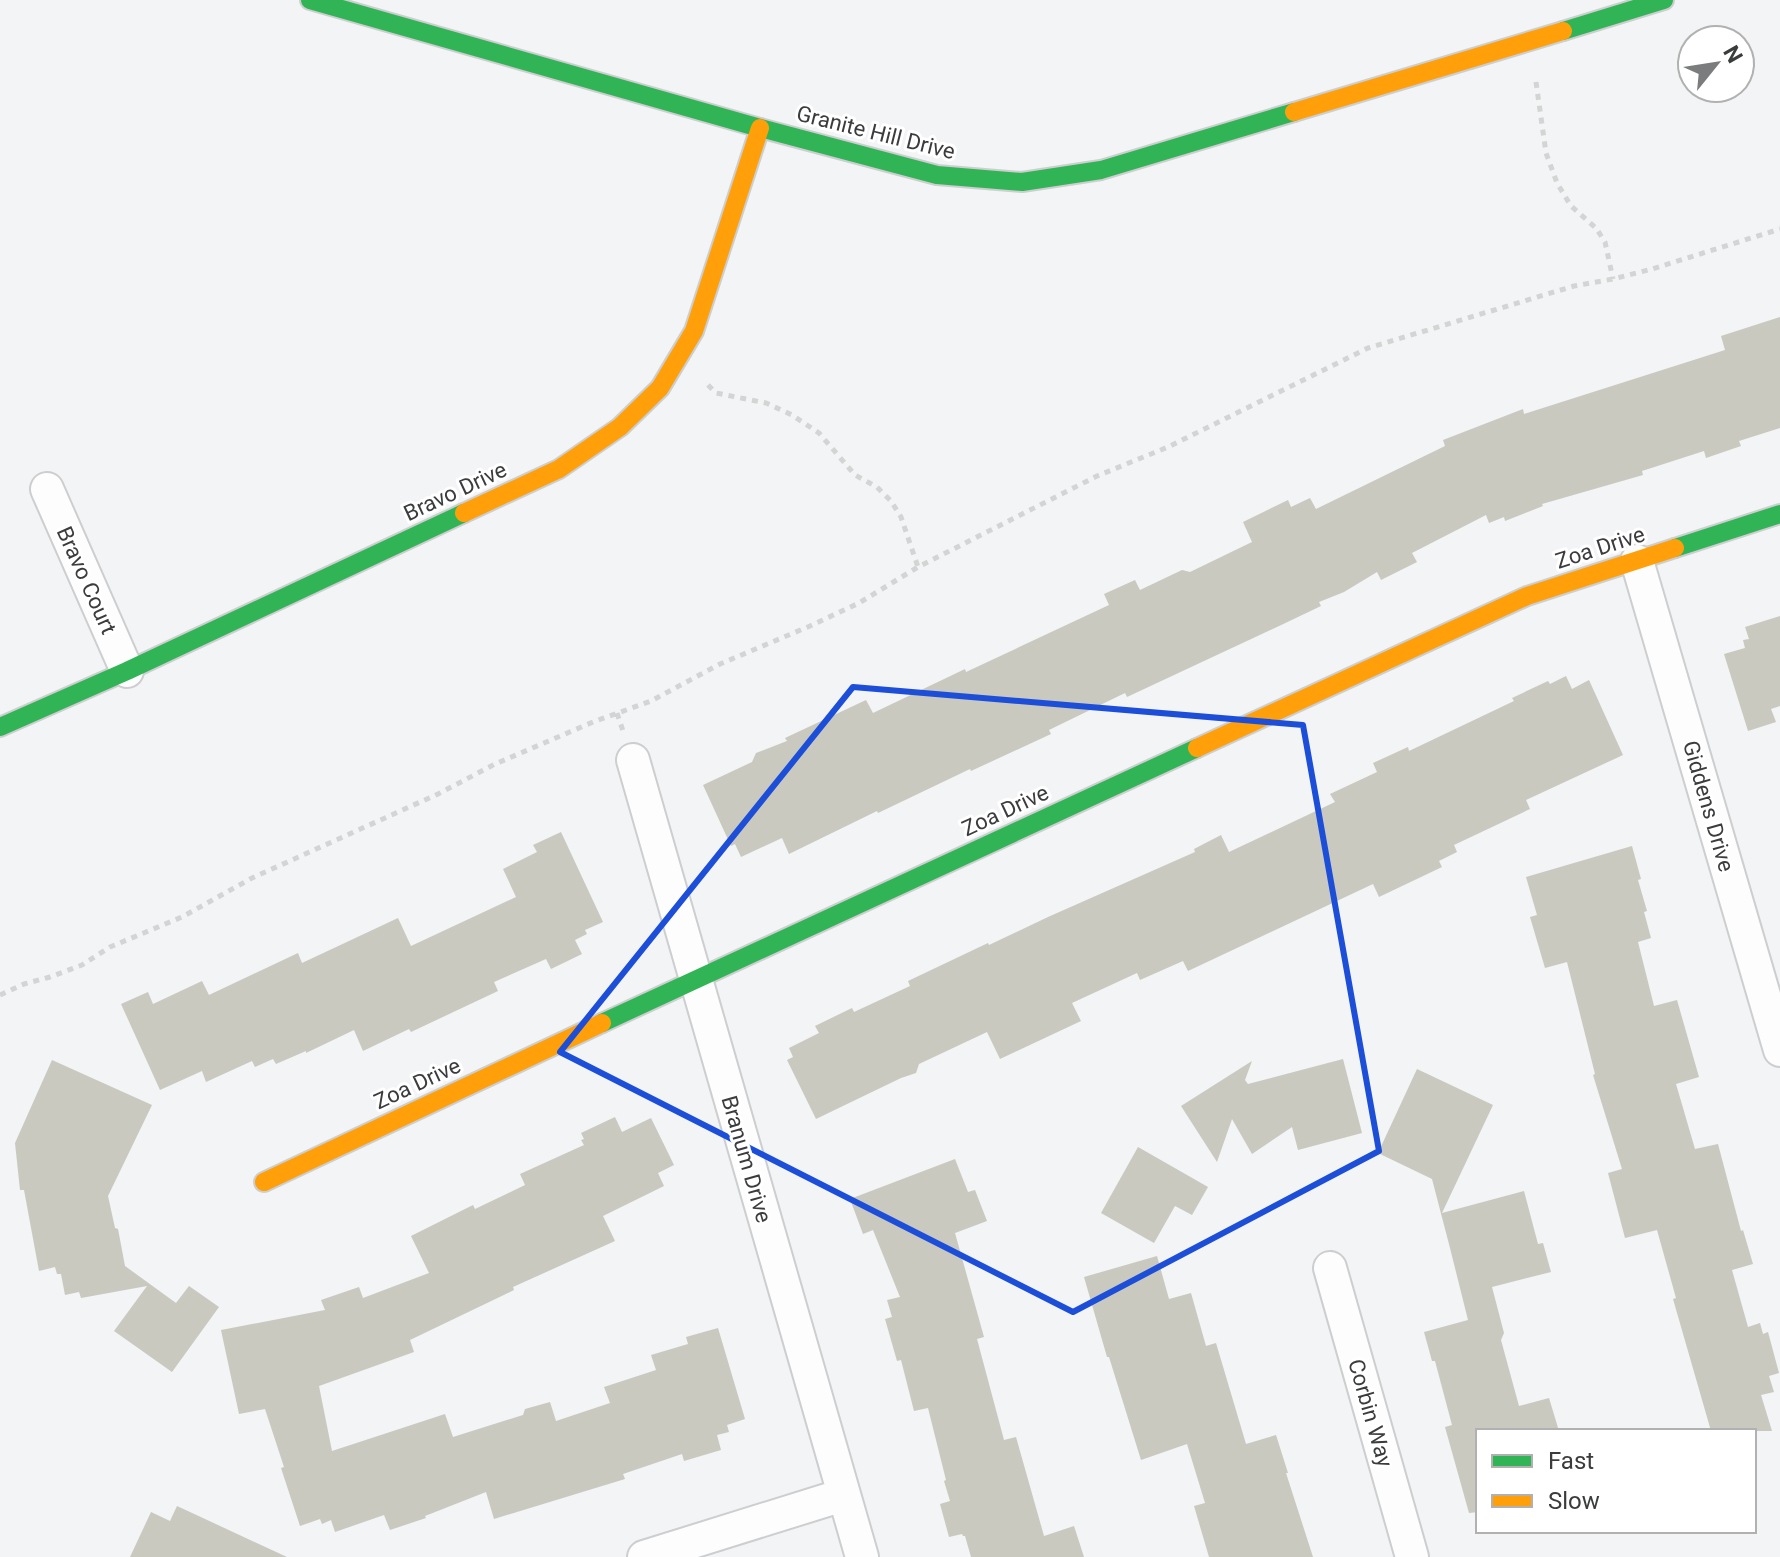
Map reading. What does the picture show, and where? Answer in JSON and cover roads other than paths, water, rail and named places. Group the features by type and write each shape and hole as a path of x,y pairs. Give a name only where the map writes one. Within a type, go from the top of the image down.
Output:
{"street":[{"name":"Granite Hill Drive","path":"310,0 937,175 1022,182 1101,170 1586,12 1664,0"},
{"name":"Bravo Drive","path":"0,727 559,469 620,427 660,388 694,331 760,128"},
{"name":"Bravo Court","path":"47,489 127,671"},
{"name":"Zoa Drive","path":"264,1182 1527,596 1780,514"},
{"name":"Giddens Drive","path":"1637,561 1780,1050"},
{"name":"Branum Drive","path":"633,760 862,1557"},
{"name":"Corbin Way","path":"1330,1268 1412,1557"},
{"path":"644,1557 843,1495"}]}
